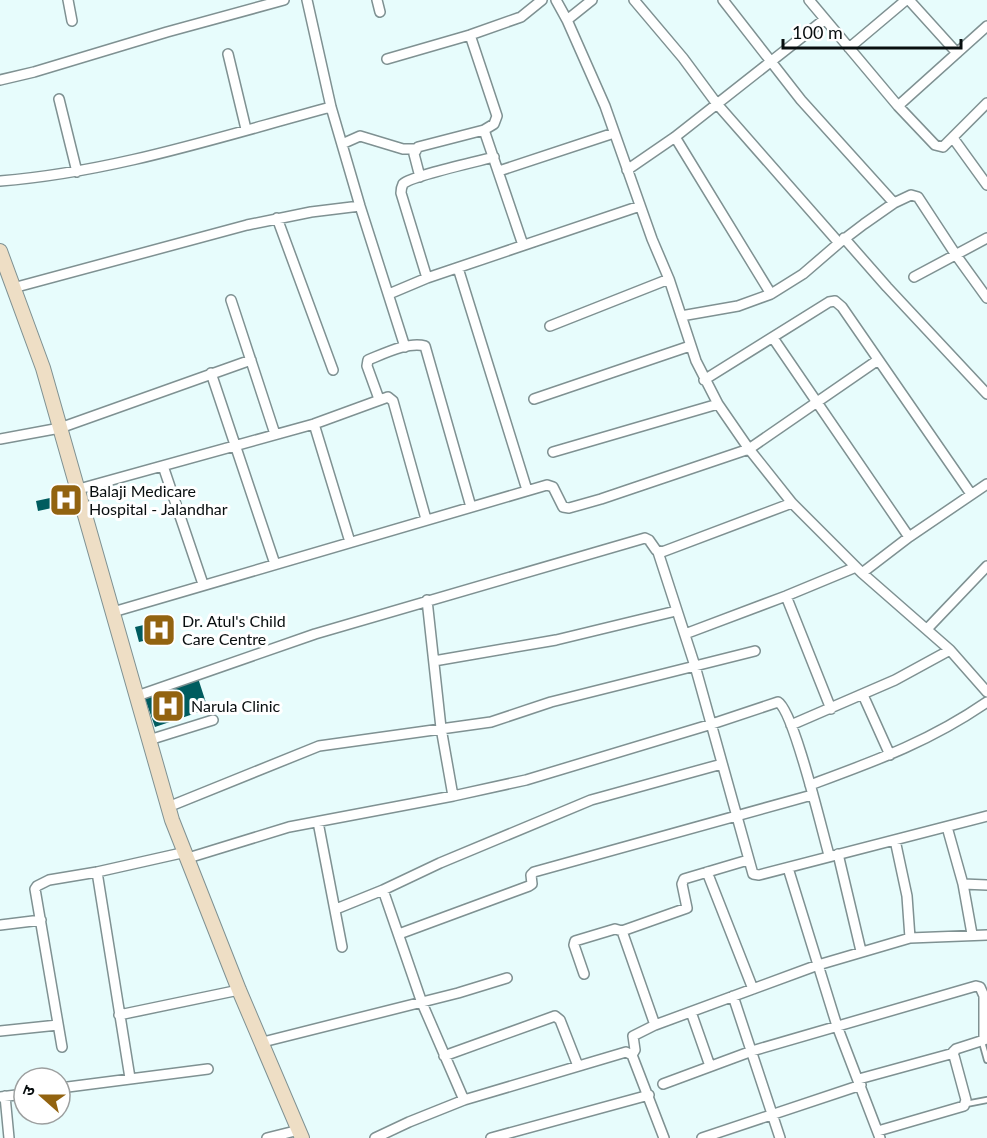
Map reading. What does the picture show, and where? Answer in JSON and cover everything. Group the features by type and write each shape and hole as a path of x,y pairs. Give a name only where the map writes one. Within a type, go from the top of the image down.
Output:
{"street":[{"path":"68,0 72,21"},
{"path":"0,80 284,0"},
{"path":"307,0 331,106 405,347"},
{"path":"377,0 380,12"},
{"path":"387,59 470,35 521,17 542,0"},
{"path":"555,0 567,20 605,106 640,206 669,279 690,346 704,380 718,404 749,449 792,503 859,570 950,650 987,692"},
{"path":"567,20 592,0"},
{"path":"634,0 717,104 987,394"},
{"path":"723,0 801,100 894,203"},
{"path":"809,0 898,106 935,145 943,147 987,103"},
{"path":"849,48 908,0 957,53"},
{"path":"627,170 675,137 825,19"},
{"path":"898,106 987,26"},
{"path":"342,144 360,136 403,149 416,149 484,130 494,124 497,116 470,35"},
{"path":"228,54 246,129"},
{"path":"59,99 77,172"},
{"path":"0,181 77,172 172,151 331,106"},
{"path":"484,130 523,245"},
{"path":"499,171 614,133"},
{"path":"675,137 771,294"},
{"path":"953,138 987,185"},
{"path":"416,149 414,154 420,177"},
{"path":"427,279 401,193 405,183 494,157"},
{"path":"681,316 738,306 771,294 803,274 842,240 894,203 911,195 918,197 987,298"},
{"path":"13,288 221,231 277,218 360,206"},
{"path":"389,294 523,245 640,206"},
{"path":"277,218 333,370"},
{"path":"914,277 987,238"},
{"path":"0,251 43,368 168,807 239,990 301,1134 267,1138"},
{"path":"458,268 527,490"},
{"path":"550,326 669,279"},
{"path":"231,300 275,434"},
{"path":"704,380 830,302 836,301 971,494"},
{"path":"773,338 909,537"},
{"path":"379,399 366,362 405,347 422,344 427,347 471,507"},
{"path":"534,399 690,346"},
{"path":"0,439 60,428 251,360"},
{"path":"113,612 527,490 550,485 555,490 560,505 569,508 601,499 749,449 878,360"},
{"path":"211,373 275,564"},
{"path":"79,489 314,424 388,397 393,401 426,519"},
{"path":"553,452 718,404"},
{"path":"314,424 350,542"},
{"path":"163,466 203,585"},
{"path":"685,634 859,570 987,484"},
{"path":"658,552 792,503"},
{"path":"137,696 259,652 427,600 645,538 658,552 685,634 748,860 755,875 987,816"},
{"path":"927,628 987,566"},
{"path":"786,596 831,709"},
{"path":"427,600 441,728 453,796"},
{"path":"434,661 556,640 676,611"},
{"path":"791,725 895,680 950,650"},
{"path":"168,807 319,746 491,722 551,702 755,651"},
{"path":"863,695 890,755"},
{"path":"62,1047 35,889 39,883 187,855 272,832 525,780 778,702 782,704 791,725 861,951"},
{"path":"810,785 890,755 938,733 987,702"},
{"path":"149,740 213,720"},
{"path":"336,909 383,890 440,862 591,800 722,764"},
{"path":"399,934 529,886 532,884 531,875 534,872 812,795"},
{"path":"318,822 342,947"},
{"path":"947,827 963,884 972,934"},
{"path":"896,840 907,896 910,938"},
{"path":"584,974 575,942 615,929 622,931 685,909 688,906 683,880 748,860"},
{"path":"788,868 837,1026 879,1135 966,1104 954,1053"},
{"path":"97,872 129,1078"},
{"path":"707,872 753,988"},
{"path":"963,884 987,885"},
{"path":"383,890 422,1003 464,1100"},
{"path":"0,925 41,920"},
{"path":"622,931 655,1025"},
{"path":"632,1055 635,1050 633,1036 655,1025 818,965 910,938 987,935"},
{"path":"263,1042 422,1003 507,978"},
{"path":"663,1084 752,1051 976,986 982,989 986,996 982,1042 956,1049 954,1053 860,1082 702,1138"},
{"path":"119,1015 239,990"},
{"path":"733,996 780,1138"},
{"path":"691,1012 710,1066"},
{"path":"444,1056 555,1016 560,1020 578,1066"},
{"path":"0,1031 58,1025"},
{"path":"375,1138 464,1100 627,1053 632,1055 664,1138"},
{"path":"72,1086 208,1069"},
{"path":"491,1138 649,1095"},
{"path":"2,1097 9,1138"}],"lane":[{"path":"982,1042 987,1060"},
{"path":"966,1104 987,1100"}],"building":[{"path":"73,493 75,503 38,511 36,501"},
{"path":"165,620 168,635 139,642 135,627"},
{"path":"198,678 208,709 155,727 144,696"}],"place":[{"name":"Balaji Medicare Hospital - Jalandhar","path":"66,500"},
{"name":"Dr. Atul's Child Care Centre","path":"159,630"},
{"name":"Narula Clinic","path":"168,706"}]}
